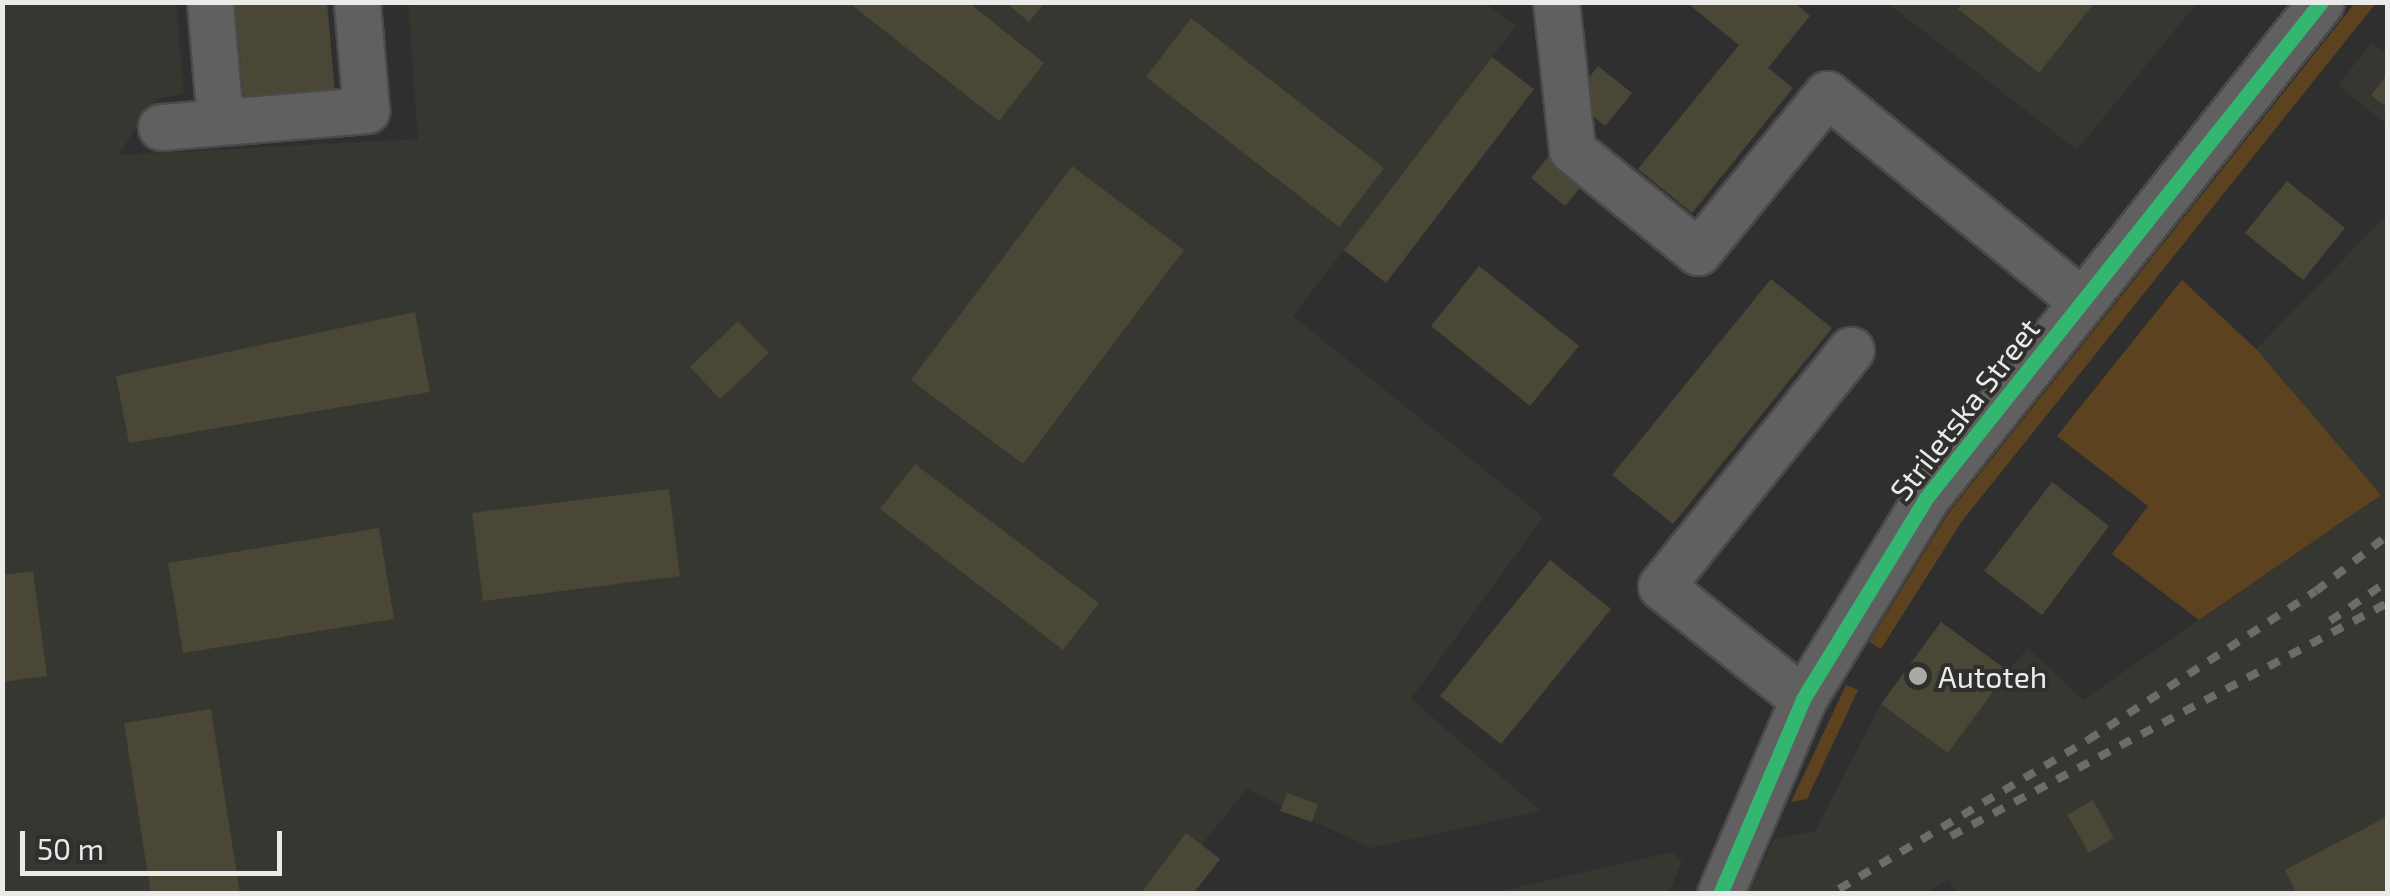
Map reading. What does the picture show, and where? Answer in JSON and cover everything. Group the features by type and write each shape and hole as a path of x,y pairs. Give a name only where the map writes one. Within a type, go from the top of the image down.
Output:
{"street":[{"path":"210,2 220,122"},
{"path":"162,127 366,110 358,2"},
{"path":"1556,2 1572,150 1698,252 1826,94 2082,301"},
{"name":"Striletska Street","path":"1720,894 1804,699 1926,498 2320,2"},
{"path":"1804,699 1661,586 1851,350"}],"shaded area":[{"path":"2,3 176,3 184,94 156,99 118,155 418,139 408,3 1485,3 1516,26 1293,316 1543,517 1411,699 1541,811 1370,848 1247,789 1202,844 1220,859 1193,893 3,893"},
{"path":"1887,3 2197,3 2077,150"},
{"path":"2355,3 2376,3 1962,521 1881,649 1869,642 1949,512"},
{"path":"2372,42 2387,55 2387,125 2338,85"},
{"path":"2387,215 2387,893 1957,894 1949,880 1924,893 1748,894 1774,839 1815,831 1881,704 1941,622 2008,671 2028,648 2083,700 2380,495 2256,349"},
{"path":"2182,280 2256,349 2381,495 2199,620 2112,554 2148,506 2057,436"},
{"path":"1846,685 1858,690 1807,799 1791,802"},
{"path":"1672,852 1682,861 1669,893 1492,893"}],"building":[{"path":"235,2 327,2 335,93 244,102"},
{"path":"848,2 968,2 1044,63 999,121"},
{"path":"1005,2 1045,2 1029,22"},
{"path":"1686,2 1794,2 1810,16 1768,68 1793,88 1692,213 1638,169 1739,45"},
{"path":"1963,2 2095,2 2039,73 1958,9"},
{"path":"1191,18 1384,168 1339,227 1146,77"},
{"path":"1492,57 1534,89 1386,283 1344,250"},
{"path":"1598,66 1632,93 1605,126 1572,99"},
{"path":"2388,73 2388,108 2371,95"},
{"path":"1552,152 1586,180 1565,206 1531,178"},
{"path":"1072,166 1184,250 1023,464 911,380"},
{"path":"2287,181 2345,228 2303,280 2245,233"},
{"path":"1479,266 1579,346 1530,406 1431,326"},
{"path":"1771,279 1832,328 1673,524 1612,475"},
{"path":"415,312 430,392 129,443 116,376"},
{"path":"738,321 769,353 720,399 690,367"},
{"path":"915,464 1099,603 1063,650 880,509"},
{"path":"2052,482 2109,526 2042,615 1984,571"},
{"path":"669,489 680,576 483,601 472,513"},
{"path":"379,528 394,619 183,653 168,563"},
{"path":"1550,560 1611,609 1501,744 1440,696"},
{"path":"33,571 47,676 2,682 2,575"},
{"path":"1941,622 2008,671 1948,753 1881,704"},
{"path":"211,709 240,894 151,894 124,723"},
{"path":"1287,793 1318,804 1312,822 1280,811"},
{"path":"2093,800 2114,838 2089,853 2067,815"},
{"path":"2388,816 2388,894 2297,894 2285,870"},
{"path":"1186,833 1220,859 1193,894 1140,894"}],"railway":[{"path":"1839,889 2088,740 2316,591 2388,535"},
{"path":"2330,621 2388,581"},
{"path":"1951,836 2388,603"}],"cycle path":[{"path":"1720,894 1803,699 1926,498 2321,2"}],"place":[{"name":"Autoteh","path":"1918,676"}]}
